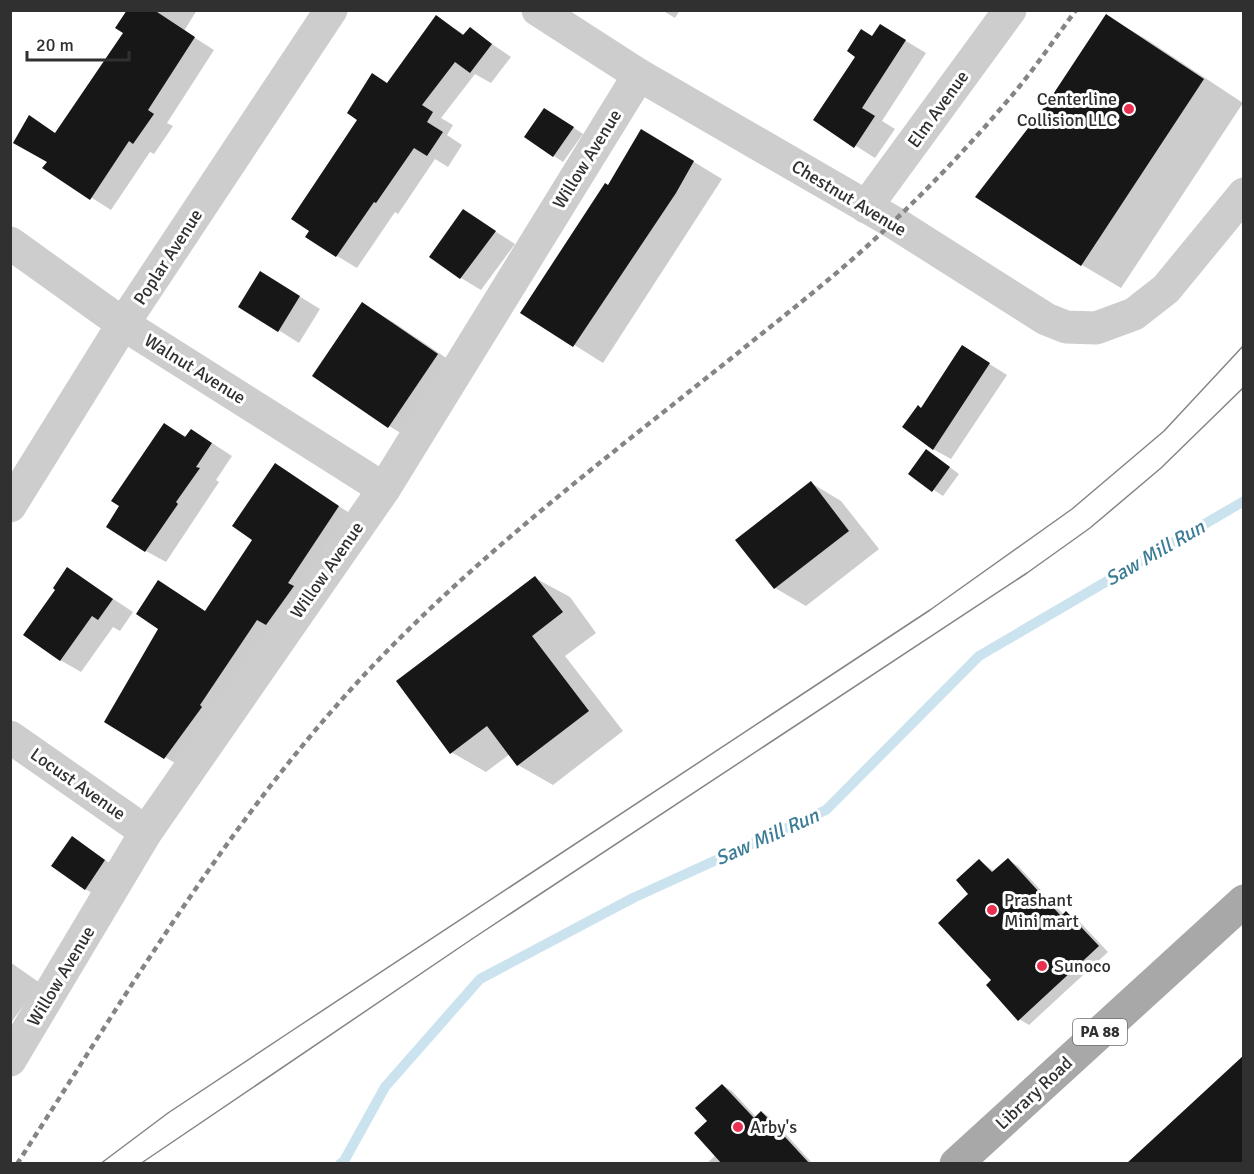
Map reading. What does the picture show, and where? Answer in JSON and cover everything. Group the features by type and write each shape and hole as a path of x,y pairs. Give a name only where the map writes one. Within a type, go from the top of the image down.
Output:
{"main road":[{"name":"Library Road","path":"956,1164 1244,900"}],"street":[{"name":"Poplar Avenue","path":"10,506 123,324 331,10"},
{"name":"Chestnut Avenue","path":"538,10 639,75 893,222 1046,320 1066,327 1096,328 1134,314 1166,289 1244,194"},
{"name":"Elm Avenue","path":"866,207 1010,10"},
{"name":"Willow Avenue","path":"10,1060 146,832 384,489 639,75"},
{"name":"Walnut Avenue","path":"10,243 123,324 384,489"},
{"name":"Locust Avenue","path":"10,737 146,832"}],"building":[{"path":"127,10 154,10 195,37 148,110 154,114 133,144 129,141 90,200 42,168 47,162 13,143 29,115 55,133 123,33 115,28"},
{"path":"1106,14 1204,79 1081,266 975,197 1046,105"},
{"path":"436,15 463,35 470,27 492,44 470,73 455,62 422,105 433,112 427,122 443,132 427,156 414,148 336,257 305,237 309,231 291,219 357,120 347,113 372,73 387,83"},
{"path":"880,24 906,40 862,108 875,116 854,148 813,120 855,57 847,51 861,29 872,36"},
{"path":"544,108 574,127 553,157 524,137"},
{"path":"641,129 694,161 676,193 573,347 520,313 605,183 608,185"},
{"path":"463,209 496,231 460,279 429,257"},
{"path":"260,271 300,296 278,332 238,307"},
{"path":"362,302 438,354 388,428 312,376"},
{"path":"962,345 990,363 933,450 902,427 918,405 921,408"},
{"path":"164,423 185,437 191,429 212,443 196,467 200,468 176,502 178,504 145,552 106,527 119,506 111,501"},
{"path":"926,449 950,467 932,492 908,474"},
{"path":"275,463 339,506 288,583 294,586 266,625 257,620 200,705 202,707 164,759 104,722 158,629 136,614 158,580 205,611 252,540 232,526"},
{"path":"811,481 849,531 774,589 735,540"},
{"path":"67,567 113,599 98,620 92,616 60,661 23,635 55,590 53,588"},
{"path":"535,576 563,612 532,636 589,711 517,766 487,726 450,754 396,681"},
{"path":"72,836 105,860 85,890 51,866"},
{"path":"1008,858 1061,916 1066,911 1099,946 1018,1021 986,985 991,980 938,923 968,894 956,880 979,859 992,872"},
{"path":"1244,1055 1244,1164 1126,1164"},
{"name":"Arby's","path":"722,1084 754,1118 761,1111 810,1164 722,1164 694,1133 707,1121 695,1108"}],"waterway":[{"name":"Saw Mill Run","path":"340,1164 344,1161 385,1087 480,979 633,898 826,810 979,656 1244,501"}],"tram line":[{"path":"100,1164 168,1113 930,610 1072,509 1164,431 1244,345"},
{"path":"140,1164 472,939 1027,573 1090,528 1161,468 1244,387"}],"railway":[{"path":"17,1164 194,891 291,760 343,698 399,639 481,562 611,453 802,302 877,237 944,172 990,121 1026,78 1076,10"}],"place":[{"name":"Centerline Collision LLC","path":"1129,109"},
{"name":"Prashant Mini mart","path":"992,910"},
{"name":"Sunoco","path":"1042,966"},
{"name":"Arby's","path":"738,1127"}]}
